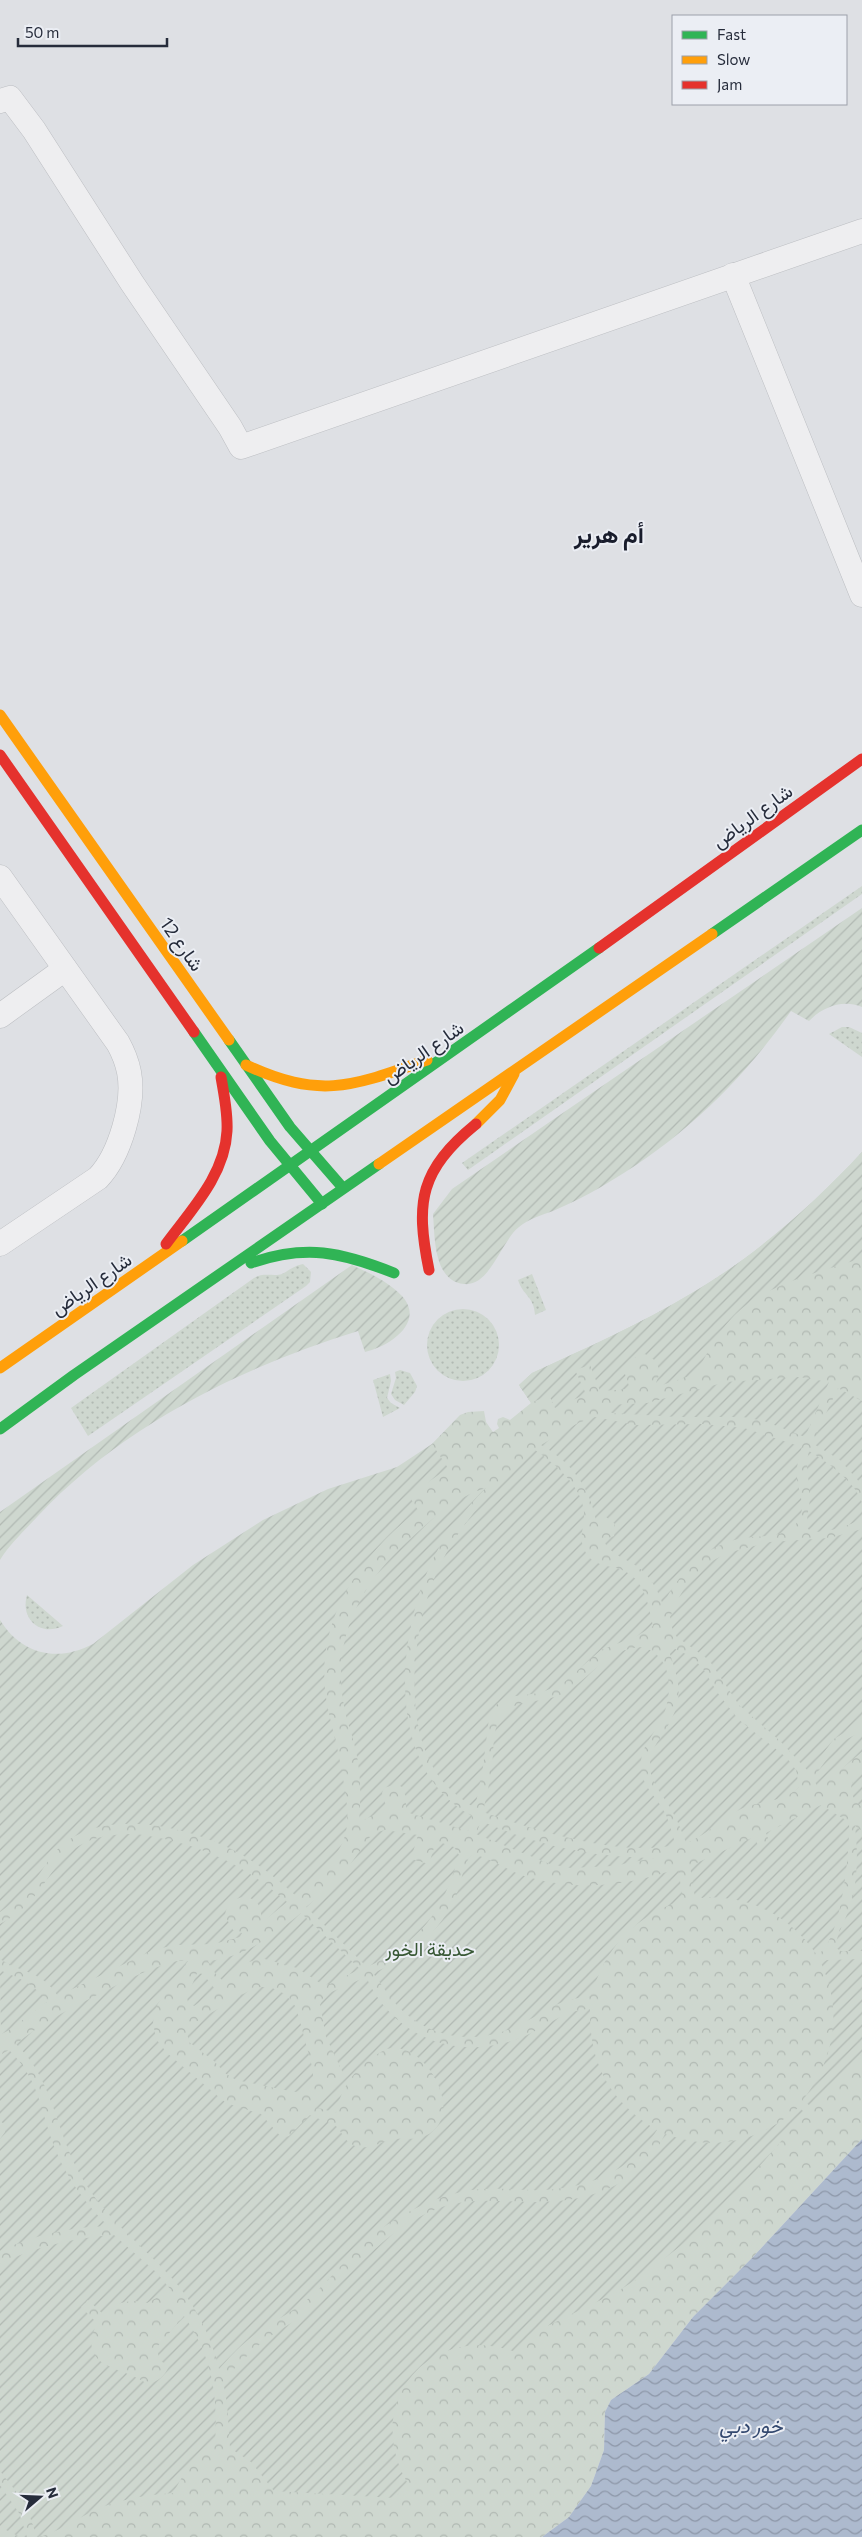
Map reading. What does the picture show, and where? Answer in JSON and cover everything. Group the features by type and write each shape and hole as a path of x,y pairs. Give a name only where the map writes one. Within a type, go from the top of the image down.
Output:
{"main road":[{"name":"شارع 12","path":"0,715 290,1127 343,1188"},
{"path":"0,755 270,1141 322,1204"},
{"name":"شارع الرياض","path":"0,1368 459,1048 862,759"},
{"path":"0,1429 74,1375 343,1188 862,830"},
{"path":"246,1065 299,1085 321,1088 363,1082 459,1048"},
{"path":"154,1261 206,1191 226,1150 229,1124 218,1066"},
{"path":"429,1270 420,1221 420,1208 427,1180 443,1153 496,1106 511,1083 516,1070"},
{"path":"332,1136 333,1152"},
{"path":"346,1171 359,1177"},
{"path":"276,1176 288,1178 302,1190 306,1202 306,1215"},
{"path":"214,1278 278,1254 313,1250 344,1254 394,1273"}],"street":[{"path":"0,101 10,98 34,130 241,447 862,231"},
{"path":"733,275 862,594"},
{"path":"0,877 118,1043 129,1072 130,1102 116,1149 106,1170 98,1178 4,1234"},
{"path":"0,1016 65,969"}],"green space":[{"path":"862,886 862,894 468,1170 462,1163"},
{"path":"862,908 862,1007 840,1004 827,1008 809,1021 791,1011 751,1063 729,1087 706,1110 656,1151 589,1194 523,1224 506,1242 488,1271 473,1283 464,1284 454,1281 446,1275 438,1256 433,1214 452,1189"},
{"path":"842,1027 849,1027 862,1033 862,1057 829,1034"},
{"name":"حديقة الخور","path":"862,1152 862,2139 753,2257 693,2317 649,2374 611,2400 605,2412 604,2450 591,2486 569,2517 542,2537 0,2537 0,1631 54,1671 379,1487 428,1448 460,1415 468,1412 484,1411 486,1422 493,1432 499,1428 497,1424 498,1419 503,1417 510,1420 531,1403 519,1385 532,1373 633,1325 715,1279 803,1211"},
{"path":"862,1152 862,1258 775,1288 744,1307 721,1332 696,1374 659,1386 656,1383 660,1372 656,1361 645,1354 629,1360 624,1371 630,1389 600,1391 590,1365 575,1370 586,1394 555,1408 549,1395 531,1403 519,1385 532,1373 633,1325 715,1279 803,1211"},
{"path":"303,1264 311,1272 310,1282 306,1286 88,1436 71,1408 254,1278 261,1275 282,1274"},
{"path":"352,1265 391,1286 402,1296 408,1306 410,1315 407,1324 393,1339 384,1345 365,1352 358,1331 270,1363 185,1403 145,1427 107,1454 71,1484 22,1533 0,1560 0,1512"},
{"path":"532,1274 546,1310 535,1315 533,1304 518,1280"},
{"path":"470,1309 489,1319 497,1331 499,1345 497,1359 489,1371 477,1379 456,1381 437,1371 429,1359 427,1338 437,1319 449,1311"},
{"path":"400,1370 410,1373 417,1386 415,1392 404,1405 395,1400 391,1394 396,1378 395,1372"},
{"path":"390,1374 391,1381 387,1398 391,1403 400,1408 383,1417 373,1380"},
{"path":"799,1377 829,1382 805,1437 764,1421 743,1417 677,1417 612,1413 606,1409 610,1405 647,1403 726,1382"},
{"path":"838,1388 862,1401 862,1485 840,1460 812,1443"},
{"path":"595,1417 635,1425 703,1424 744,1428 802,1447 797,1469 802,1504 801,1515 798,1521 786,1532 770,1536 738,1539 714,1548 703,1555 693,1563 676,1583 663,1605 658,1592 646,1575 636,1566 608,1548 603,1540 614,1536 615,1524 606,1517 596,1521 589,1497 578,1477 561,1459 541,1445 578,1423"},
{"path":"432,1444 448,1468 409,1496 418,1510 379,1546 362,1567 348,1588 329,1636 325,1662 325,1690 346,1795 347,1824 343,1842 328,1864 295,1895 267,1872 237,1852 219,1843 176,1829 152,1825 107,1825 86,1831 62,1845 28,1888 0,1912 0,1620 18,1641 29,1648 53,1654 80,1650 93,1644 193,1565 263,1520 328,1489 397,1467"},
{"path":"535,1450 566,1476 578,1493 584,1512 582,1543 586,1553 597,1563 620,1569 635,1579 644,1593 653,1626 637,1636 601,1650 562,1684 540,1693 508,1697 496,1705 489,1718 483,1767 475,1808 442,1781 424,1747 417,1721 415,1694 418,1638 432,1585 450,1547 483,1502"},
{"path":"809,1451 832,1467 854,1488 862,1503 862,1519 827,1531 819,1532 808,1529 810,1496 807,1463"},
{"path":"486,1488 458,1520 435,1555 422,1586 412,1622 406,1659 406,1696 411,1733 423,1766 443,1794 472,1816 468,1831 406,1812 406,1797 402,1787 396,1784 384,1788 382,1793 387,1809 359,1822 360,1793 358,1766 354,1742 345,1711 341,1682 342,1658 346,1636 353,1615 363,1595 376,1576 408,1541 454,1503"},
{"path":"862,1529 862,1722 834,1739 809,1772 779,1740 739,1705 709,1660 677,1637 673,1632 670,1617 690,1579 714,1560 727,1553 770,1542 829,1538"},
{"path":"27,1595 63,1626 47,1629 34,1624 26,1612"},
{"path":"642,1647 652,1651 665,1665 668,1674 669,1694 661,1721 645,1747 641,1761 642,1776 647,1787 665,1813 676,1845 654,1848 629,1848 604,1845 553,1834 483,1812 493,1761 497,1723 505,1712 519,1704 562,1694 618,1653"},
{"path":"673,1648 692,1657 704,1670 717,1692 738,1719 787,1758 796,1770 799,1787 781,1798 738,1810 702,1835 686,1843 674,1815 654,1782 650,1770 653,1751 674,1713 679,1694 669,1651"},
{"path":"862,1731 862,1752 818,1788 813,1778 838,1744"},
{"path":"862,1772 862,1807 854,1799 851,1790 853,1780"},
{"path":"821,1805 849,1822 849,1835 843,1894 833,1933 826,1947 817,1955 793,1928 779,1917 764,1909 731,1899 695,1898 690,1866 754,1837 758,1845 769,1841 766,1833"},
{"path":"481,1821 502,1830 565,1848 608,1855 654,1858 612,1866 571,1868 550,1864 476,1834"},
{"path":"855,1826 862,1831 862,1951 841,1951 836,1948 836,1944 851,1904 856,1875"},
{"path":"385,1830 418,1835 411,1859 429,1864 436,1841 454,1847 459,1855 446,1892 427,1923 402,1947 386,1958 367,1967 306,1907 339,1880 374,1833"},
{"path":"136,1834 178,1842 217,1856 253,1876 287,1902 265,1920 261,1917 260,1908 256,1902 244,1897 238,1898 227,1908 225,1916 233,1930 242,1933 240,1937 214,1944 175,1945 153,1950 58,1996 51,1987 38,1977 0,1959 0,1924 20,1911 69,1853 85,1843 106,1836"},
{"path":"472,1855 490,1860 521,1875 561,1884 600,1885 620,1883 639,1880 678,1868 683,1900 650,1915 624,1936 604,1963 591,1997 563,2002 510,2029 494,2034 478,2037 447,2035 432,2030 404,2012 373,1973 387,1967 412,1951 433,1931 450,1907 459,1888 467,1862"},
{"path":"301,1913 360,1969 330,1984 323,1985 297,1968 261,1958 246,1963 225,1983 215,1973 208,1961 234,1955 258,1944 280,1930"},
{"path":"862,1959 862,2054 810,2106 803,2100 822,2068 829,2051 832,2034 832,1999 821,1963 827,1960"},
{"path":"177,1961 188,1961 157,2005 153,2022 156,2039 167,2053 226,2103 261,2114 282,2138 289,2136 310,2115 335,2126 344,2138 355,2146 360,2147 370,2147 395,2139 422,2137 437,2127 443,2114 443,2099 438,2084 430,2070 419,2058 406,2050 388,2049 366,2062 354,2074 344,2089 336,2113 312,2106 320,2096 338,2083 343,2073 326,2037 320,2005 324,1996 366,1977 378,1998 393,2016 410,2029 430,2039 451,2045 473,2047 496,2045 520,2038 562,2016 590,2009 593,2047 598,2064 606,2080 627,2107 657,2130 647,2145 634,2157 605,2176 589,2182 555,2189 487,2189 467,2191 444,2197 406,2213 371,2236 308,2299 248,2340 219,2369 206,2331 187,2297 159,2264 101,2206 82,2178 73,2161 54,2108 39,2074 16,2044 46,2023 77,2005 137,1975"},
{"path":"0,1970 32,1986 47,2002 1,2034"},
{"path":"197,1973 203,1974 215,1989 214,1993 194,2006 188,2003 187,1997"},
{"path":"270,1987 285,1994 296,2007 313,2070 313,2081 306,2090 295,2092 236,2080 189,2042 187,2033 192,2024 252,1989"},
{"path":"9,2050 28,2073 34,2085 56,2151 66,2172 92,2209 108,2226 52,2233 26,2240 0,2251 0,2139 5,2132 5,2127 0,2117 0,2055"},
{"path":"799,2107 805,2113 730,2201 687,2241 640,2277 615,2293 529,2335 516,2352 484,2345 456,2348 431,2359 412,2376 399,2398 393,2424 395,2452 407,2482 395,2498 274,2491 251,2462 230,2448 227,2403 223,2381 257,2347 311,2310 384,2241 414,2220 432,2211 457,2203 553,2201 592,2195 627,2179 642,2167 655,2152 665,2134 702,2142 719,2143 736,2140 753,2136 769,2129"},
{"path":"114,2235 156,2272 171,2290 147,2303 123,2302 103,2314 88,2300 81,2307 97,2323 92,2338 92,2350 97,2358 105,2364 147,2384 155,2382 161,2378 169,2366 159,2360 157,2347 184,2316 202,2347 212,2378 216,2410 215,2445 189,2465 173,2493 118,2502 93,2511 50,2533 37,2537 25,2503 0,2471 0,2264 27,2252 56,2244 84,2238"},
{"path":"0,2485 19,2513 27,2537 20,2537 0,2527"}],"water":[{"name":"خور دبي","path":"862,2139 862,2537 542,2537 569,2517 591,2486 604,2450 605,2412 611,2400 649,2374 693,2317 753,2257"}],"traffic: fast":[{"path":"712,934 862,830"},
{"path":"182,1241 599,948"},
{"path":"194,1032 270,1141 322,1204"},
{"path":"229,1040 290,1127 343,1188"},
{"path":"0,1429 74,1375 379,1164"},
{"path":"251,1263 289,1254 323,1253 357,1260 394,1273"}],"traffic: slow":[{"path":"0,715 229,1040"},
{"path":"379,1164 712,934"},
{"path":"246,1065 272,1076 296,1083 317,1086 357,1082 378,1077 427,1060"},
{"path":"476,1124 500,1100 514,1074"},
{"path":"0,1368 182,1241"}],"traffic: jam":[{"path":"0,755 194,1032"},
{"path":"599,948 862,759"},
{"path":"166,1244 205,1191 220,1162 225,1147 227,1131 226,1104 221,1077"},
{"path":"429,1270 423,1225 423,1206 426,1188 433,1172 443,1157 476,1124"}],"district":[{"name":"أم هرير","path":"609,535"}]}
